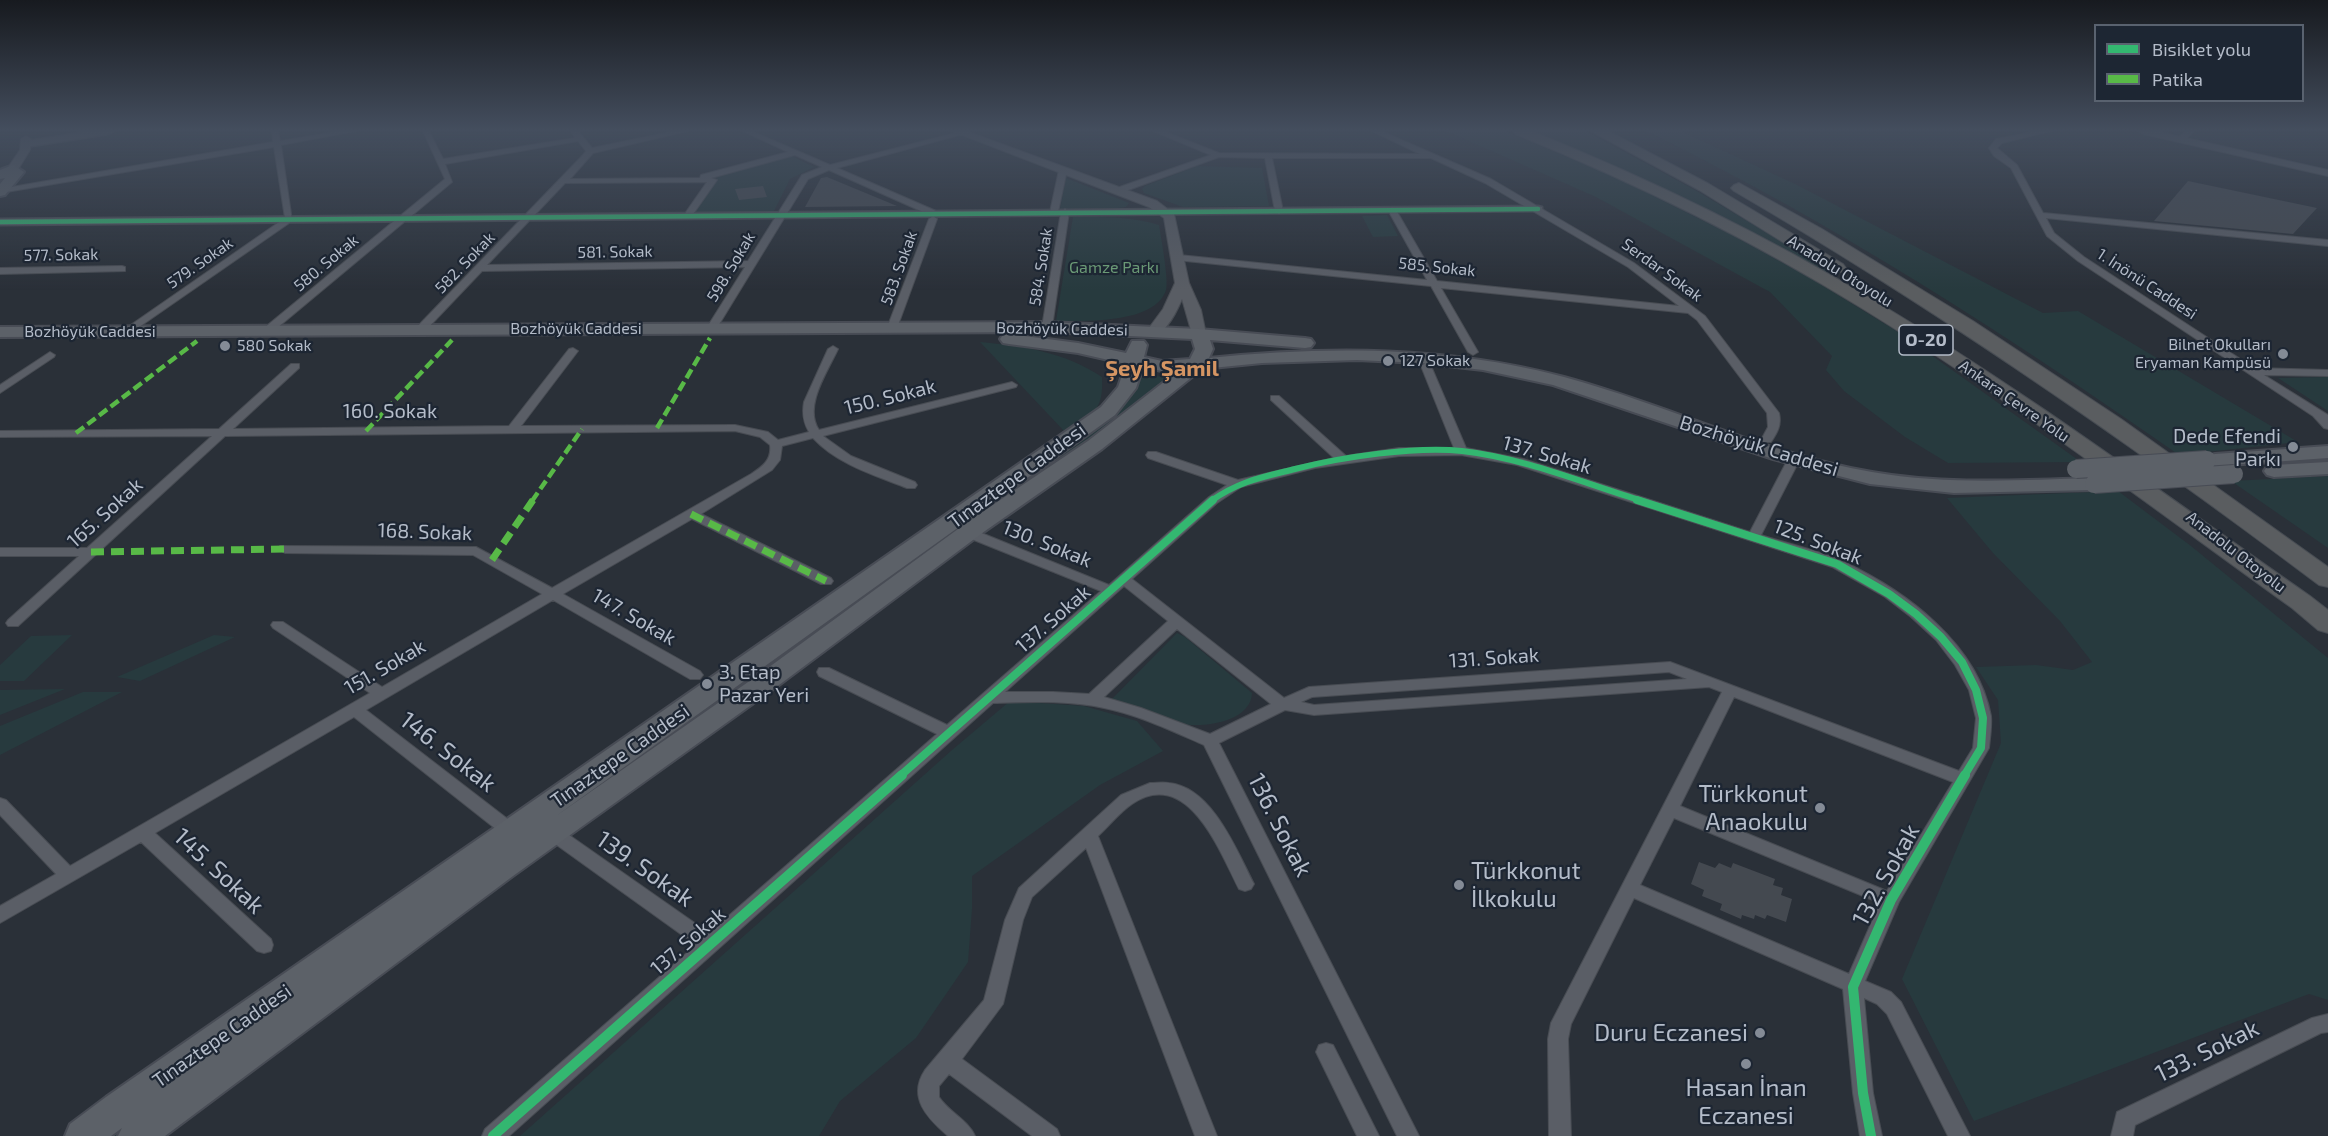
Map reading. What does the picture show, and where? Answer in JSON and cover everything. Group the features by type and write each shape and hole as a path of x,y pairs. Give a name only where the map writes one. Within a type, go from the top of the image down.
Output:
{"highway":[{"name":"Ankara Çevre Yolu","path":"1641,184 1782,255 1863,301 1965,366 2301,602 2328,624"},
{"name":"Anadolu Otoyolu","path":"1695,184 1755,217 1931,328 2079,432 2301,602"},
{"name":"Ankara Çevre Yolu","path":"1730,184 1781,211 1967,325 2174,467 2328,579"}],"main road":[{"path":"1099,184 1156,206 1170,217 1182,283 1194,310 1204,349 1197,364"},
{"path":"1153,332 1170,310 1182,283"},
{"name":"Bozhöyük Caddesi","path":"0,332 1047,327 1199,334 1298,343 1473,352 1563,373 1767,440 1840,460 1914,472 1958,474 2076,469 2328,452"},
{"name":"Tınaztepe Caddesi","path":"83,1136 118,1109 1108,411 1127,388 1136,360 1137,346 1153,332"},
{"name":"Bozhöyük Caddesi","path":"0,343 826,337 997,338 1078,348 1162,366 1329,355 1429,358 1489,366 1564,383 1794,459 1848,474 1915,485 1975,488 2094,484 2328,468"},
{"name":"Tınaztepe Caddesi","path":"136,1136 969,533 1095,445 1197,364"}],"street":[{"path":"0,191 41,184"},
{"path":"283,184 289,219"},
{"name":"580. Sokak","path":"267,331 444,184"},
{"name":"582. Sokak","path":"420,330 561,184"},
{"path":"688,216 710,184"},
{"name":"598. Sokak","path":"711,329 799,184"},
{"path":"862,184 933,216"},
{"name":"584. Sokak","path":"1047,327 1062,184"},
{"path":"1117,191 1137,184"},
{"path":"1274,184 1280,211"},
{"name":"Serdar Sokak","path":"1493,184 1603,247 1692,310 1773,413 1776,420 1775,427 1767,440"},
{"name":"1. İnönü Caddesi","path":"2023,184 2050,234 2070,251 2322,416 2328,426"},
{"path":"0,222 780,215 933,216 1059,212 1538,209"},
{"path":"1392,210 1473,352"},
{"path":"2039,215 2328,243"},
{"name":"583. Sokak","path":"892,328 933,216"},
{"name":"579. Sokak","path":"129,332 289,219"},
{"name":"585. Sokak","path":"1179,258 1692,310"},
{"name":"581. Sokak","path":"480,268 750,264"},
{"name":"577. Sokak","path":"0,271 123,270"},
{"path":"833,349 808,411 810,424 832,452 911,486"},
{"path":"513,429 573,351"},
{"path":"0,390 50,356"},
{"name":"165. Sokak","path":"13,623 295,366"},
{"path":"1426,366 1461,451"},
{"path":"2251,370 2328,373"},
{"name":"150. Sokak","path":"776,444 1012,385"},
{"path":"1275,398 1342,459"},
{"name":"160. Sokak","path":"0,434 735,428 764,434 776,444"},
{"name":"151. Sokak","path":"0,915 763,471 775,460 776,444"},
{"name":"137. Sokak","path":"493,1136 1110,590 1213,500 1238,484 1342,459 1399,452 1461,451 1519,462 1755,536"},
{"path":"1152,455 1238,484"},
{"path":"1755,536 1794,459"},
{"path":"691,514 826,581"},
{"name":"130. Sokak","path":"969,533 1110,590"},
{"name":"125. Sokak","path":"1755,536 1837,564 1874,582 1921,618 1957,657 1978,691 1985,716 1985,733 1981,748 1963,779"},
{"name":"168. Sokak","path":"285,549 476,551 554,594"},
{"path":"0,552 91,552"},
{"path":"989,698 1038,697 1092,700 1156,719 1210,741 1281,705 1124,579"},
{"name":"147. Sokak","path":"554,594 694,675"},
{"path":"1092,700 1177,621"},
{"path":"278,625 382,694"},
{"path":"824,672 949,734"},
{"name":"131. Sokak","path":"1281,705 1314,710 1709,683 1963,779"},
{"path":"1560,1136 1559,1031 1730,691"},
{"name":"146. Sokak","path":"354,709 512,832"},
{"name":"136. Sokak","path":"1210,741 1408,1136"},
{"name":"132. Sokak","path":"1871,1136 1863,1093 1853,987 1891,900 1963,779"},
{"path":"964,1136 932,1107 926,1091 929,1082 993,1004 1014,920 1025,893 1127,799 1142,791 1160,787 1178,789 1201,805 1245,884"},
{"path":"0,804 68,875"},
{"path":"1670,809 1891,900"},
{"name":"145. Sokak","path":"142,832 264,945"},
{"name":"139. Sokak","path":"553,833 710,944"},
{"path":"1089,834 1206,1136"},
{"path":"1629,888 1853,987 1874,992 1894,1008 1959,1136"},
{"name":"133. Sokak","path":"2123,1135 2125,1119 2319,1024 2328,1023"},
{"path":"1326,1052 1368,1136"},
{"path":"948,1061 1049,1136"}],"green space":[{"path":"713,184 787,184 773,213 693,213"},
{"path":"1065,184 1081,184 1129,203 1126,207 1118,208 1060,209"},
{"path":"1150,184 1265,184 1269,206 1183,207 1144,193 1142,189"},
{"path":"1566,184 1629,184 1730,234 1807,276 1903,335 2081,462 1948,463 1905,437 1844,391 1826,370 1832,356 1770,292 1596,197"},
{"path":"1652,184 1684,184 1833,272 1825,273"},
{"path":"1749,184 1795,184 2043,313 2078,311 2298,442 2179,455 1985,324 1919,282"},
{"path":"1387,215 1398,236 1373,237 1362,216"},
{"name":"Gamze Parkı","path":"1073,217 1127,219 1159,225 1167,285 1159,301 1134,315 1101,320 1056,321"},
{"path":"980,342 1043,352 1088,368 1102,377 1101,398 1094,412 1064,431"},
{"path":"1140,375 1170,377 1076,451 121,1136 106,1136 1039,469 1097,430 1122,405"},
{"path":"2328,377 2328,411 2278,378"},
{"path":"2328,476 2328,548 2231,481"},
{"path":"2118,491 2191,546 2328,658 2328,1000 2309,994 1974,1121 1902,979 2001,743 1998,700 1976,667 2036,665 2073,670 2092,662 2060,621 1993,553 1947,498"},
{"path":"1177,633 1185,637 1252,693 1250,702 1238,715 1210,724 1181,724 1109,702"},
{"path":"72,635 24,681 0,681 0,665 31,636"},
{"path":"214,635 235,637 140,681 117,677"},
{"path":"65,689 0,715 0,690"},
{"path":"83,692 122,692 0,755 0,726"},
{"path":"1010,701 1084,706 1137,721 1163,751 1100,785 972,876 968,962 916,1038 840,1101 819,1136 520,1136 952,750"}],"building":[{"path":"818,184 844,184 897,206 805,207"},
{"path":"2185,184 2202,184 2317,208 2293,234 2154,221"},
{"path":"763,186 767,197 739,200 735,189"},
{"path":"1699,862 1715,868 1719,863 1731,868 1733,863 1775,879 1773,885 1783,888 1781,895 1792,899 1786,922 1767,915 1765,919 1755,915 1754,919 1742,915 1741,919 1720,910 1722,904 1702,896 1704,890 1691,884"}],"marked path":[{"path":"657,428 710,338"},
{"path":"366,431 452,340"},
{"path":"76,433 197,341"},
{"path":"492,560 582,429"},
{"path":"691,514 826,581"},
{"path":"91,552 285,549"}],"cycle path":[{"path":"0,222 1538,209"},
{"path":"493,1136 1213,500 1237,484 1315,464 1399,452 1461,451 1519,462 1837,564 1889,594 1916,614 1941,637 1962,662 1976,690 1983,718 1981,748 1891,900 1853,987 1863,1093 1871,1136"}],"place":[{"name":"580 Sokak","path":"225,346"},
{"name":"Bilnet Okulları Eryaman Kampüsü","path":"2283,354"},
{"name":"127 Sokak","path":"1388,361"},
{"name":"Dede Efendi Parkı","path":"2293,447"},
{"name":"3. Etap Pazar Yeri","path":"707,684"},
{"name":"Türkkonut Anaokulu","path":"1820,808"},
{"name":"Türkkonut İlkokulu","path":"1459,885"},
{"name":"Duru Eczanesi","path":"1760,1033"},
{"name":"Hasan İnan Eczanesi","path":"1746,1064"}],"district":[{"name":"Şeyh Şamil","path":"1162,369"}]}
